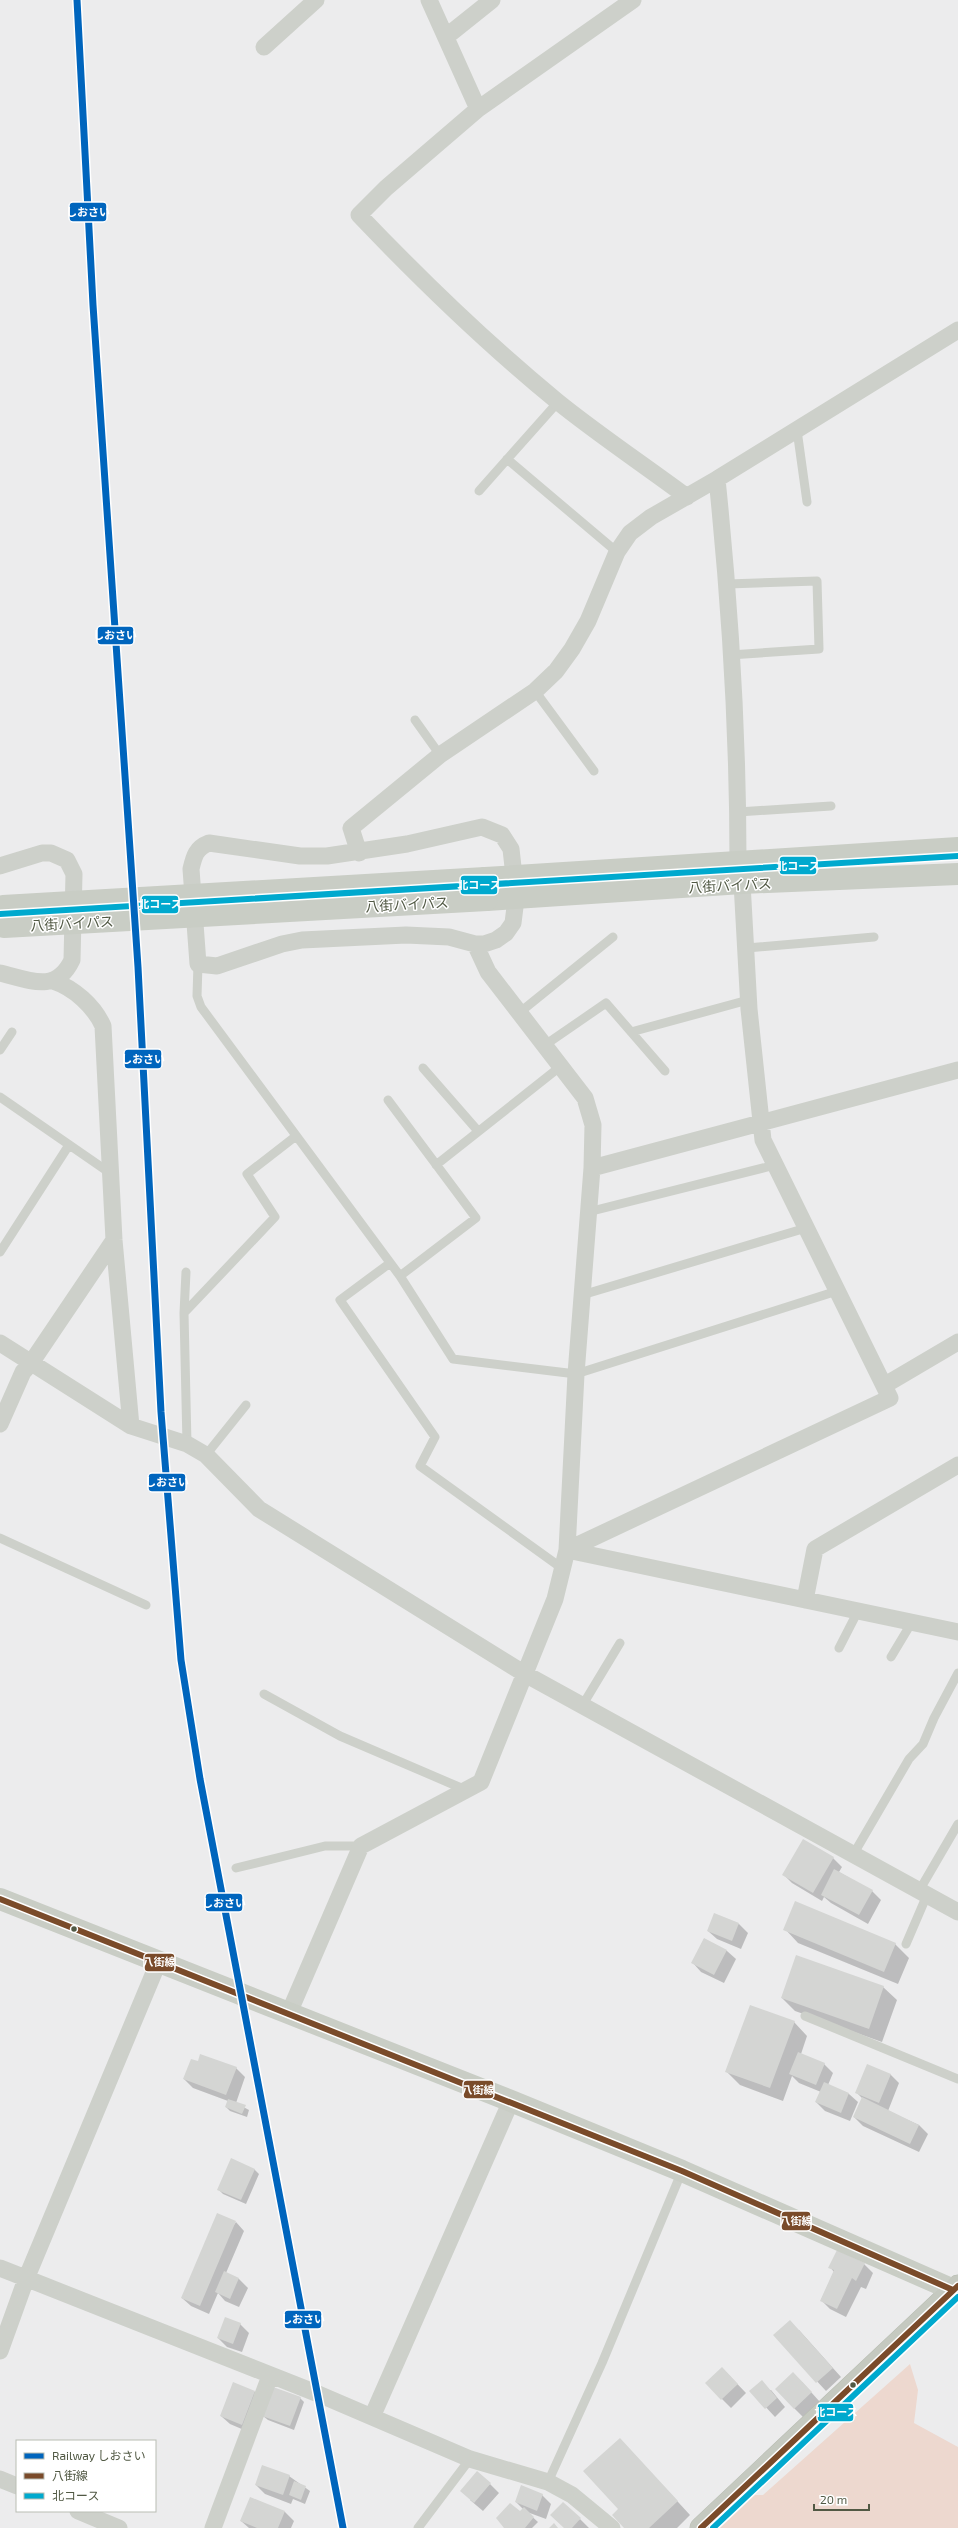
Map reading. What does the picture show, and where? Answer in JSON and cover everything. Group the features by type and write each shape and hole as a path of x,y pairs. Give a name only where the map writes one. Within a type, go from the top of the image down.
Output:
{"highway":[{"path":"701,2528 956,2290"}],"main road":[{"name":"八街バイパス","path":"2,917 485,878 958,848"},
{"name":"八街バイパス","path":"2,917 516,899 742,883 958,874"},
{"path":"0,1899 158,1963 290,2013 511,2101 682,2171 956,2290"}],"street":[{"path":"264,47 316,0"},
{"path":"429,0 478,109"},
{"path":"446,36 492,0"},
{"path":"633,0 478,109 386,188 359,215 422,280 491,344 558,402 687,497"},
{"path":"359,853 351,828 440,755 535,691 556,671 572,649 588,621 617,552 630,533 651,517 718,479 958,330"},
{"path":"718,479 728,584 738,812 738,861"},
{"path":"514,876 511,849 502,835 482,827 359,853 300,856 209,843 199,847 194,857 191,869 198,964 216,966 282,944 302,940 406,936 449,937 474,944 496,940 506,933 513,923 516,899"},
{"path":"0,866 51,853 67,860 74,874 72,960 68,969 53,981"},
{"path":"567,1550 890,1398 885,1385 763,1140 748,1000 747,948 742,883"},
{"path":"290,2013 361,1846 481,1782 555,1599 567,1550 576,1374 592,1168 592,1125 590,1112 585,1098 488,972 474,944"},
{"path":"0,973 36,983 53,981 64,985 94,1008 103,1026 114,1240 131,1426"},
{"path":"592,1168 958,1070"},
{"path":"0,1424 23,1372 31,1363 114,1240"},
{"path":"885,1385 958,1342"},
{"path":"0,1343 131,1426 188,1444 206,1455 259,1510 525,1674 958,1912"},
{"path":"805,1600 815,1549 958,1465"},
{"path":"567,1550 958,1632"},
{"path":"0,2351 26,2279 158,1963"},
{"path":"372,2416 511,2101"},
{"path":"0,2268 372,2416 470,2459 548,2482 572,2495 612,2528"},
{"path":"213,2528 270,2376"},
{"path":"0,2478 16,2486"},
{"path":"80,2512 119,2528"}],"lane":[{"path":"479,491 558,402"},
{"path":"797,430 807,502"},
{"path":"508,459 617,552"},
{"path":"728,584 818,581 818,649 730,655"},
{"path":"535,691 594,771"},
{"path":"415,720 440,755"},
{"path":"738,812 831,806"},
{"path":"519,1013 613,937"},
{"path":"747,948 874,937"},
{"path":"198,964 197,996 201,1007 400,1276 453,1359 576,1374 837,1291"},
{"path":"632,1032 748,1000"},
{"path":"545,1045 606,1002 665,1071"},
{"path":"0,1050 12,1032"},
{"path":"436,1165 561,1066"},
{"path":"423,1068 478,1131"},
{"path":"0,1097 110,1173"},
{"path":"388,1100 476,1218 400,1276"},
{"path":"184,1313 275,1217 247,1174 296,1136"},
{"path":"0,1252 69,1145"},
{"path":"588,1212 775,1165"},
{"path":"582,1295 806,1228"},
{"path":"390,1263 340,1300 435,1437 420,1466 563,1569"},
{"path":"186,1272 184,1313 188,1444"},
{"path":"206,1455 246,1405"},
{"path":"0,1538 146,1605"},
{"path":"839,1648 858,1611"},
{"path":"891,1657 912,1622"},
{"path":"582,1706 620,1643"},
{"path":"853,1855 909,1759 923,1744 934,1718 958,1673"},
{"path":"264,1694 340,1736 466,1790"},
{"path":"906,1944 923,1893 958,1824"},
{"path":"236,1868 324,1846 361,1846"},
{"path":"805,2016 958,2079"},
{"path":"548,2482 602,2363 682,2171"},
{"path":"418,2528 470,2459"}],"shaded area":[{"path":"910,2364 918,2390 914,2423 958,2447 958,2528 720,2528 755,2495 763,2495"}],"building":[{"path":"803,1839 834,1857 813,1893 782,1875"},
{"path":"834,1869 873,1890 859,1915 821,1895"},
{"path":"795,1901 896,1943 884,1972 783,1930"},
{"path":"714,1913 739,1923 732,1941 707,1931"},
{"path":"704,1938 727,1950 714,1975 691,1963"},
{"path":"796,1955 884,1986 869,2029 781,1998"},
{"path":"750,2005 795,2021 770,2088 725,2072"},
{"path":"798,2052 825,2063 816,2085 789,2074"},
{"path":"200,2054 237,2067 226,2095 183,2079 191,2059 198,2061"},
{"path":"867,2064 891,2074 879,2103 855,2093"},
{"path":"824,2082 849,2093 841,2113 815,2102"},
{"path":"862,2097 919,2125 910,2144 853,2117"},
{"path":"228,2099 246,2105 242,2114 225,2107"},
{"path":"231,2158 255,2169 241,2200 217,2190"},
{"path":"217,2213 236,2221 200,2306 181,2298"},
{"path":"837,2250 865,2263 856,2281 852,2278 837,2309 820,2301 834,2270 828,2268"},
{"path":"224,2271 239,2278 230,2299 215,2292"},
{"path":"225,2317 241,2323 233,2344 217,2338"},
{"path":"790,2320 833,2368 816,2383 773,2335"},
{"path":"722,2367 738,2384 721,2400 705,2383"},
{"path":"793,2372 812,2392 794,2409 775,2389"},
{"path":"762,2380 777,2398 765,2409 749,2391"},
{"path":"233,2382 255,2391 242,2425 220,2416"},
{"path":"273,2387 301,2397 290,2426 262,2416"},
{"path":"620,2438 678,2501 649,2528 624,2528 612,2515 618,2509 583,2471"},
{"path":"262,2465 290,2475 283,2495 255,2485"},
{"path":"477,2471 491,2483 474,2503 460,2491"},
{"path":"294,2481 306,2486 301,2500 289,2495"},
{"path":"521,2485 543,2494 537,2511 515,2502"},
{"path":"250,2497 285,2511 278,2528 257,2528 240,2521"},
{"path":"563,2502 581,2518 572,2528 564,2528 550,2515"},
{"path":"510,2503 520,2511 524,2507 534,2517 525,2528 504,2528 496,2518"},
{"path":"554,2523 558,2528 549,2528"}],"rail line":[{"name":"しおさい","path":"77,0 93,305 138,967 161,1412 181,1660 200,1779 343,2528"}],"transit line":[{"name":"北コース","path":"0,914 958,856"},
{"name":"八街線","path":"0,1899 682,2171 953,2290"},
{"name":"八街線","path":"701,2528 958,2286"},
{"name":"北コース","path":"713,2528 958,2297"}]}
